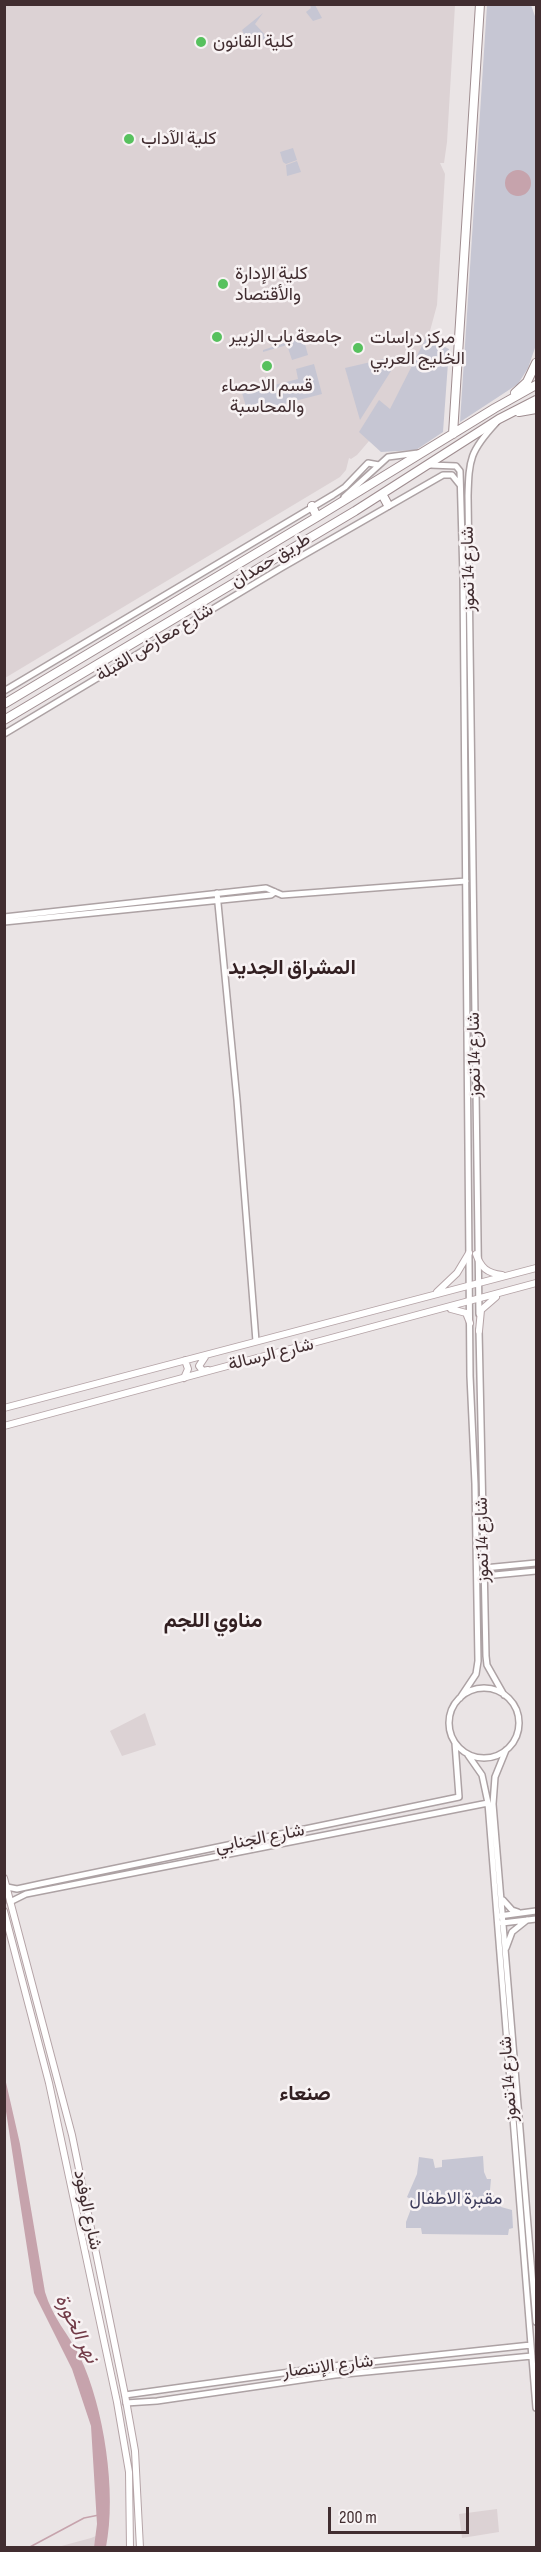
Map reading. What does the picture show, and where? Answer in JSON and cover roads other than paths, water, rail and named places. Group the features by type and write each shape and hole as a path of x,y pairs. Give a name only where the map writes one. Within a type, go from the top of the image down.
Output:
{"highway":[{"path":"453,434 480,4"},
{"path":"495,408 521,388 537,363"},
{"name":"طريق حمدان","path":"4,704 495,408 537,386"},
{"name":"طريق حمدان","path":"4,720 430,465 500,419 537,400"},
{"path":"509,414 537,409"},
{"path":"382,494 388,505"},
{"path":"312,506 317,517"},
{"path":"276,558 281,568"},
{"path":"155,614 162,626"}],"main road":[{"name":"شارع 14 تموز","path":"500,419 475,448 469,467 476,1254 479,1299 486,1656 488,1665 504,1695"},
{"path":"334,506 388,457 422,453"},
{"name":"شارع معارض القبلة","path":"4,691 345,487 368,463 379,465"},
{"path":"430,465 456,466 460,471 463,465 469,467"},
{"name":"شارع 14 تموز","path":"460,471 469,1302 478,1661 477,1674 460,1698"},
{"name":"شارع معارض القبلة","path":"4,734 388,505 443,475 452,475 460,485"},
{"path":"4,917 266,888 282,895 465,880"},
{"path":"4,922 218,901 271,895 275,892"},
{"path":"218,893 256,1341"},
{"path":"435,1294 453,1278 469,1253"},
{"path":"476,1254 480,1265 486,1270 505,1276"},
{"name":"شارع الرسالة","path":"4,1408 469,1284 537,1268"},
{"name":"شارع الرسالة","path":"4,1426 537,1283"},
{"path":"479,1331 481,1310 484,1305 508,1291"},
{"path":"441,1309 462,1311 468,1316 470,1323"},
{"path":"211,1353 202,1358 199,1365 203,1371 214,1370"},
{"path":"184,1378 188,1369 185,1360"},
{"path":"484,1568 537,1563"},
{"path":"484,1576 537,1571"},
{"path":"479,1689 489,1689 504,1695 514,1706 518,1722 514,1739 500,1754 484,1758 468,1755 455,1743 449,1726 450,1714 460,1698 479,1689"},
{"name":"شارع الجنابي","path":"10,1902 25,1891 459,1797 455,1743"},
{"name":"شارع 14 تموز","path":"500,1916 502,1899 494,1788 499,1764 506,1750"},
{"name":"شارع 14 تموز","path":"468,1755 482,1775 488,1803 500,1916 537,2408"},
{"name":"شارع الجنابي","path":"7,1887 25,1891 488,1803"},
{"name":"شارع الوفود","path":"4,1878 72,2134 135,2451 140,2547"},
{"path":"502,1899 515,1912 523,1913"},
{"path":"500,1916 537,1911"},
{"name":"شارع الوفود","path":"5,1913 49,2083 117,2402 129,2472 130,2547"},
{"path":"500,1924 537,1919"},
{"path":"504,1952 512,1932 527,1920"},
{"name":"شارع 14 تموز","path":"500,1924 537,2322"},
{"name":"شارع الإنتصار","path":"125,2395 333,2366 531,2345"},
{"path":"505,2349 506,2358"},
{"name":"شارع الإنتصار","path":"126,2403 157,2401 335,2375 532,2356"},
{"path":"155,2392 157,2401"}],"waterway":[{"path":"28,2548 84,2518 99,2515"}],"place":[{"name":"كلية القانون","path":"201,42"},
{"name":"كلية الآداب","path":"129,139"},
{"name":"كلية الإدارة والأقتصاد","path":"223,284"},
{"name":"جامعة باب الزبير","path":"217,337"},
{"name":"مركز دراسات الخليج العربي","path":"358,348"},
{"name":"قسم الاحصاء والمحاسبة","path":"267,366"}],"district":[{"name":"المشراق الجديد","path":"292,969"},
{"name":"مناوي اللجم","path":"213,1622"},
{"name":"صنعاء","path":"305,2095"}],"park label":[{"name":"مقبرة الاطفال","path":"456,2199"}],"water label":[{"name":"نهر الخورة","path":"76,2329"}]}
